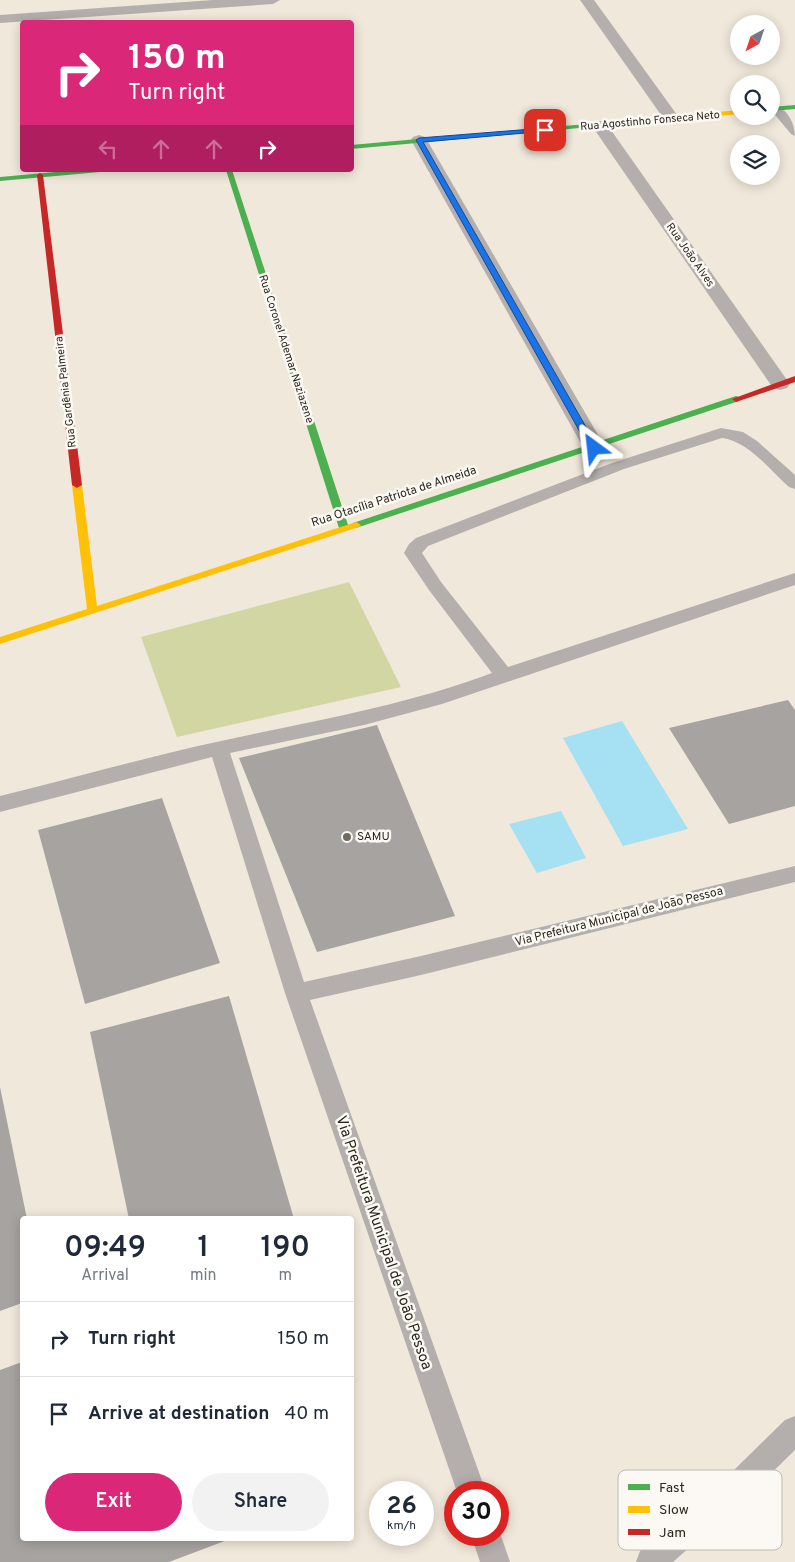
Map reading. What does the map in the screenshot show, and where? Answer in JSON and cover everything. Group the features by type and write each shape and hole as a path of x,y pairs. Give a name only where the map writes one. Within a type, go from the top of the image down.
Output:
{"street":[{"path":"0,19 273,0"},
{"path":"586,0 672,119"},
{"path":"780,108 795,107"},
{"name":"Rua Agostinho Fonseca Neto","path":"354,146 600,126 730,113"},
{"name":"Rua João Alves","path":"600,126 788,381"},
{"path":"419,140 594,448"},
{"path":"0,179 80,172"},
{"name":"Rua Coronel Ademar Naziazene","path":"230,172 344,528"},
{"name":"Rua Gardênia Palmeira","path":"40,176 92,609"},
{"name":"Rua Otacília Patriota de Almeida","path":"0,640 594,448 788,381"}],"lane":[{"path":"780,116 795,132"},
{"path":"504,675 435,586 413,553 415,548 422,542 618,466 722,433 737,435 751,444 795,484"},
{"path":"0,804 219,749 414,705 468,690 504,675 795,579"},
{"name":"Via Prefeitura Municipal de João Pessoa","path":"219,749 296,993 467,1481"},
{"name":"Via Prefeitura Municipal de João Pessoa","path":"296,993 477,954 666,904 795,874"},
{"path":"754,1470 795,1430"},
{"path":"490,1546 495,1562"},
{"path":"651,1562 665,1550"}],"green space":[{"path":"349,582 401,687 177,737 141,637"}],"water":[{"path":"622,721 688,829 623,846 563,738"},
{"path":"561,811 586,858 537,873 509,824"}],"building":[{"path":"788,700 795,710 795,806 729,824 669,728"},
{"name":"SAMU","path":"377,725 455,916 317,952 239,758"},
{"path":"162,798 220,963 85,1004 38,830"},
{"path":"229,996 293,1216 128,1216 90,1032"},
{"path":"0,1087 26,1216 20,1216 20,1304 0,1311"},
{"path":"20,1363 20,1541 225,1541 169,1562 0,1562 0,1370"}],"traffic: fast":[{"path":"780,108 795,107"},
{"path":"354,147 676,118"},
{"path":"0,179 78,172"},
{"path":"230,172 344,528"},
{"path":"356,525 736,399"}],"traffic: slow":[{"path":"676,118 730,113"},
{"path":"77,485 92,609"},
{"path":"0,641 356,525"}],"traffic: jam":[{"path":"40,175 77,485"},
{"path":"736,399 795,379"}],"place":[{"name":"SAMU","path":"347,837"}],"route":[{"path":"545,130 419,140 594,448"}]}
